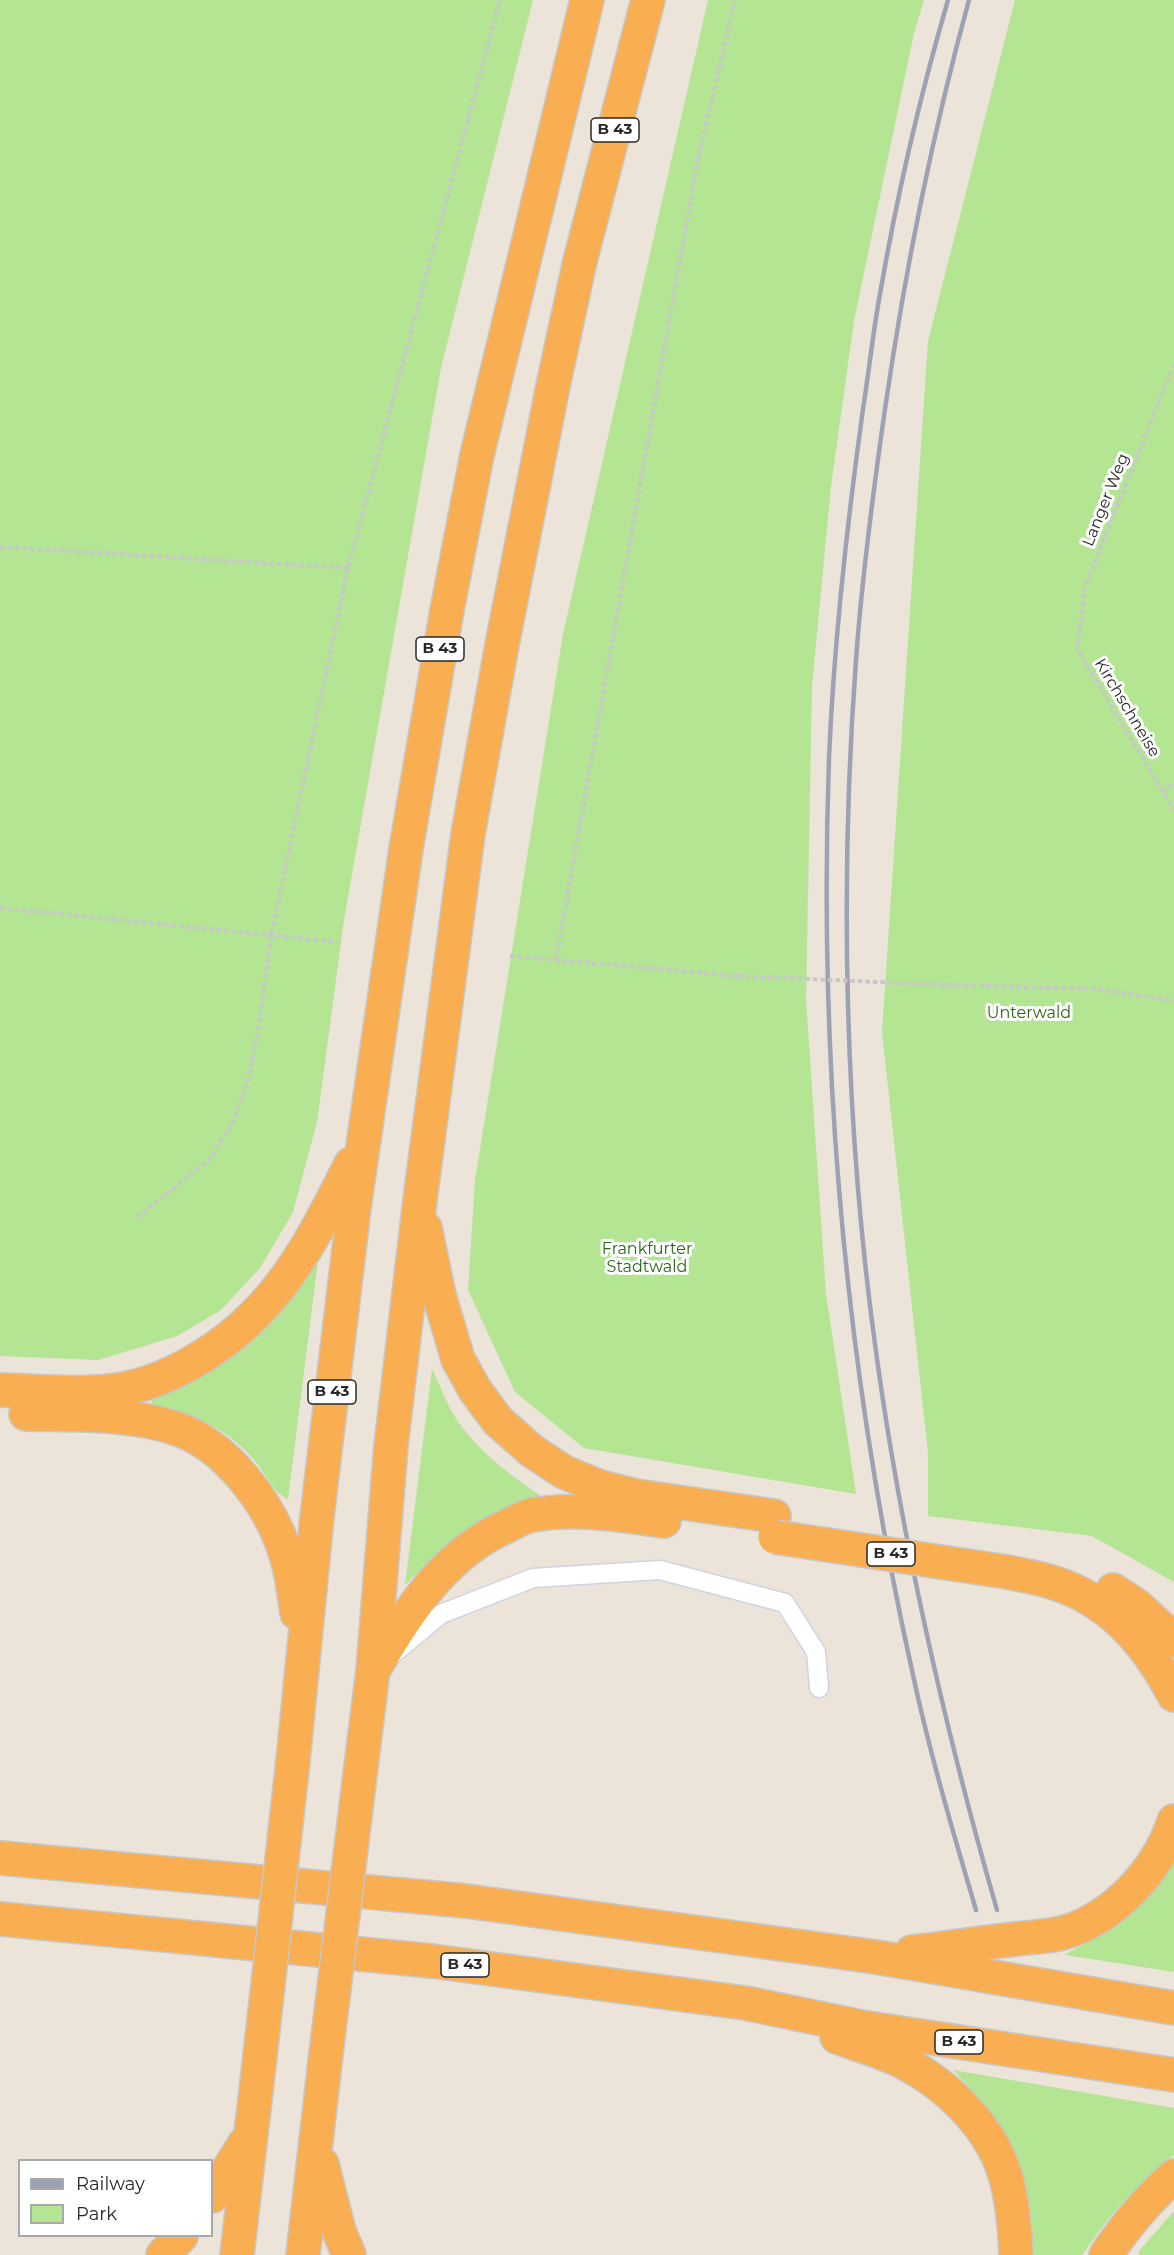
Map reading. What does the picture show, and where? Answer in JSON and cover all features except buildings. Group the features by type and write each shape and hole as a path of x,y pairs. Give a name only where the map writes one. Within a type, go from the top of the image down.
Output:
{"highway":[{"name":"B 43","path":"237,2255 350,1244 406,849 449,599 477,455 587,0"},
{"name":"B 43","path":"303,2255 315,2136 373,1670 391,1446 420,1200 468,834 502,645 553,386 580,261 648,0"},
{"name":"B 43","path":"0,1390 97,1392 125,1389 157,1380 188,1366 222,1344 254,1317 295,1266 315,1236 364,1138"},
{"path":"420,1200 439,1295 458,1359 475,1390 498,1421 532,1452 564,1472 600,1487 775,1526"},
{"name":"B 43","path":"0,1413 93,1416 176,1428 231,1463 273,1521 286,1555 304,1647"},
{"path":"373,1670 411,1607 438,1575 467,1549 498,1530 530,1515 592,1512 775,1526"},
{"name":"B 43","path":"775,1526 1006,1561 1085,1596 1113,1615 1139,1639 1160,1668 1174,1695"},
{"path":"1006,1561 1056,1563 1094,1578 1136,1605 1174,1640"},
{"path":"876,1957 1061,1933 1091,1922 1116,1904 1140,1880 1159,1854 1174,1821"},
{"path":"0,1858 466,1901 876,1957 1174,2008"},
{"name":"B 43","path":"0,1919 432,1961 745,2003 861,2027 1174,2075"},
{"name":"B 43","path":"745,2003 899,2060 923,2073 970,2114 991,2143 1006,2175 1014,2211 1016,2255"},
{"name":"B 43","path":"213,2194 251,2134"},
{"name":"B 43","path":"315,2136 339,2231 350,2255"},
{"path":"1106,2255 1151,2196 1174,2176"},
{"path":"163,2255 179,2237"}],"lane":[{"path":"373,1670 441,1614 533,1578 660,1570 785,1603 816,1652 819,1688"}],"path":[{"path":"137,1217 208,1161 232,1124 249,1077 260,1019 271,937 348,568 500,0"},
{"path":"556,960 697,164 735,0"},
{"name":"Langer Weg","path":"1077,650 1085,587 1174,364"},
{"path":"0,548 348,568"},
{"name":"Kirchschneise","path":"1077,650 1174,810"},
{"path":"1163,792 1174,783"},
{"path":"0,908 337,942"},
{"path":"510,956 738,976 1096,989 1174,1001"}],"green space":[{"path":"0,0 533,0 441,368 344,920 317,1122 293,1212 260,1268 221,1310 177,1336 98,1360 0,1356"},
{"name":"Frankfurter Stadtwald","path":"708,0 924,0 914,33 854,321 831,486 812,686 806,1000 826,1294 856,1494 584,1448 515,1392 468,1290 475,1180 563,634"},
{"name":"Unterwald","path":"1015,0 1174,0 1174,1582 1092,1536 928,1516 928,1453 882,1032 928,341"},
{"path":"318,1261 288,1499 278,1492 255,1461 232,1439 196,1418 152,1404 151,1397 205,1373 246,1344 282,1307"},
{"path":"432,1369 450,1408 465,1431 495,1462 541,1496 500,1511 467,1531 405,1585"},
{"path":"1174,1858 1174,1972 1065,1955 1115,1924"},
{"path":"953,2070 1174,2108 1174,2155 1124,2201 1082,2255 1032,2255 1029,2203 1023,2178 1013,2154 987,2110"},
{"path":"1174,2211 1174,2255 1140,2255 1138,2252"}],"railway":[{"path":"948,0 919,109 894,220 875,323 852,496 831,714 827,873 828,989 833,1104 842,1219 854,1334 870,1448 890,1562 920,1705 942,1793 976,1910"},
{"path":"969,0 943,101 921,203 893,357 876,472 856,660 851,747 848,834 848,1011 852,1099 866,1273 887,1429 927,1637 960,1774 997,1910"}]}
